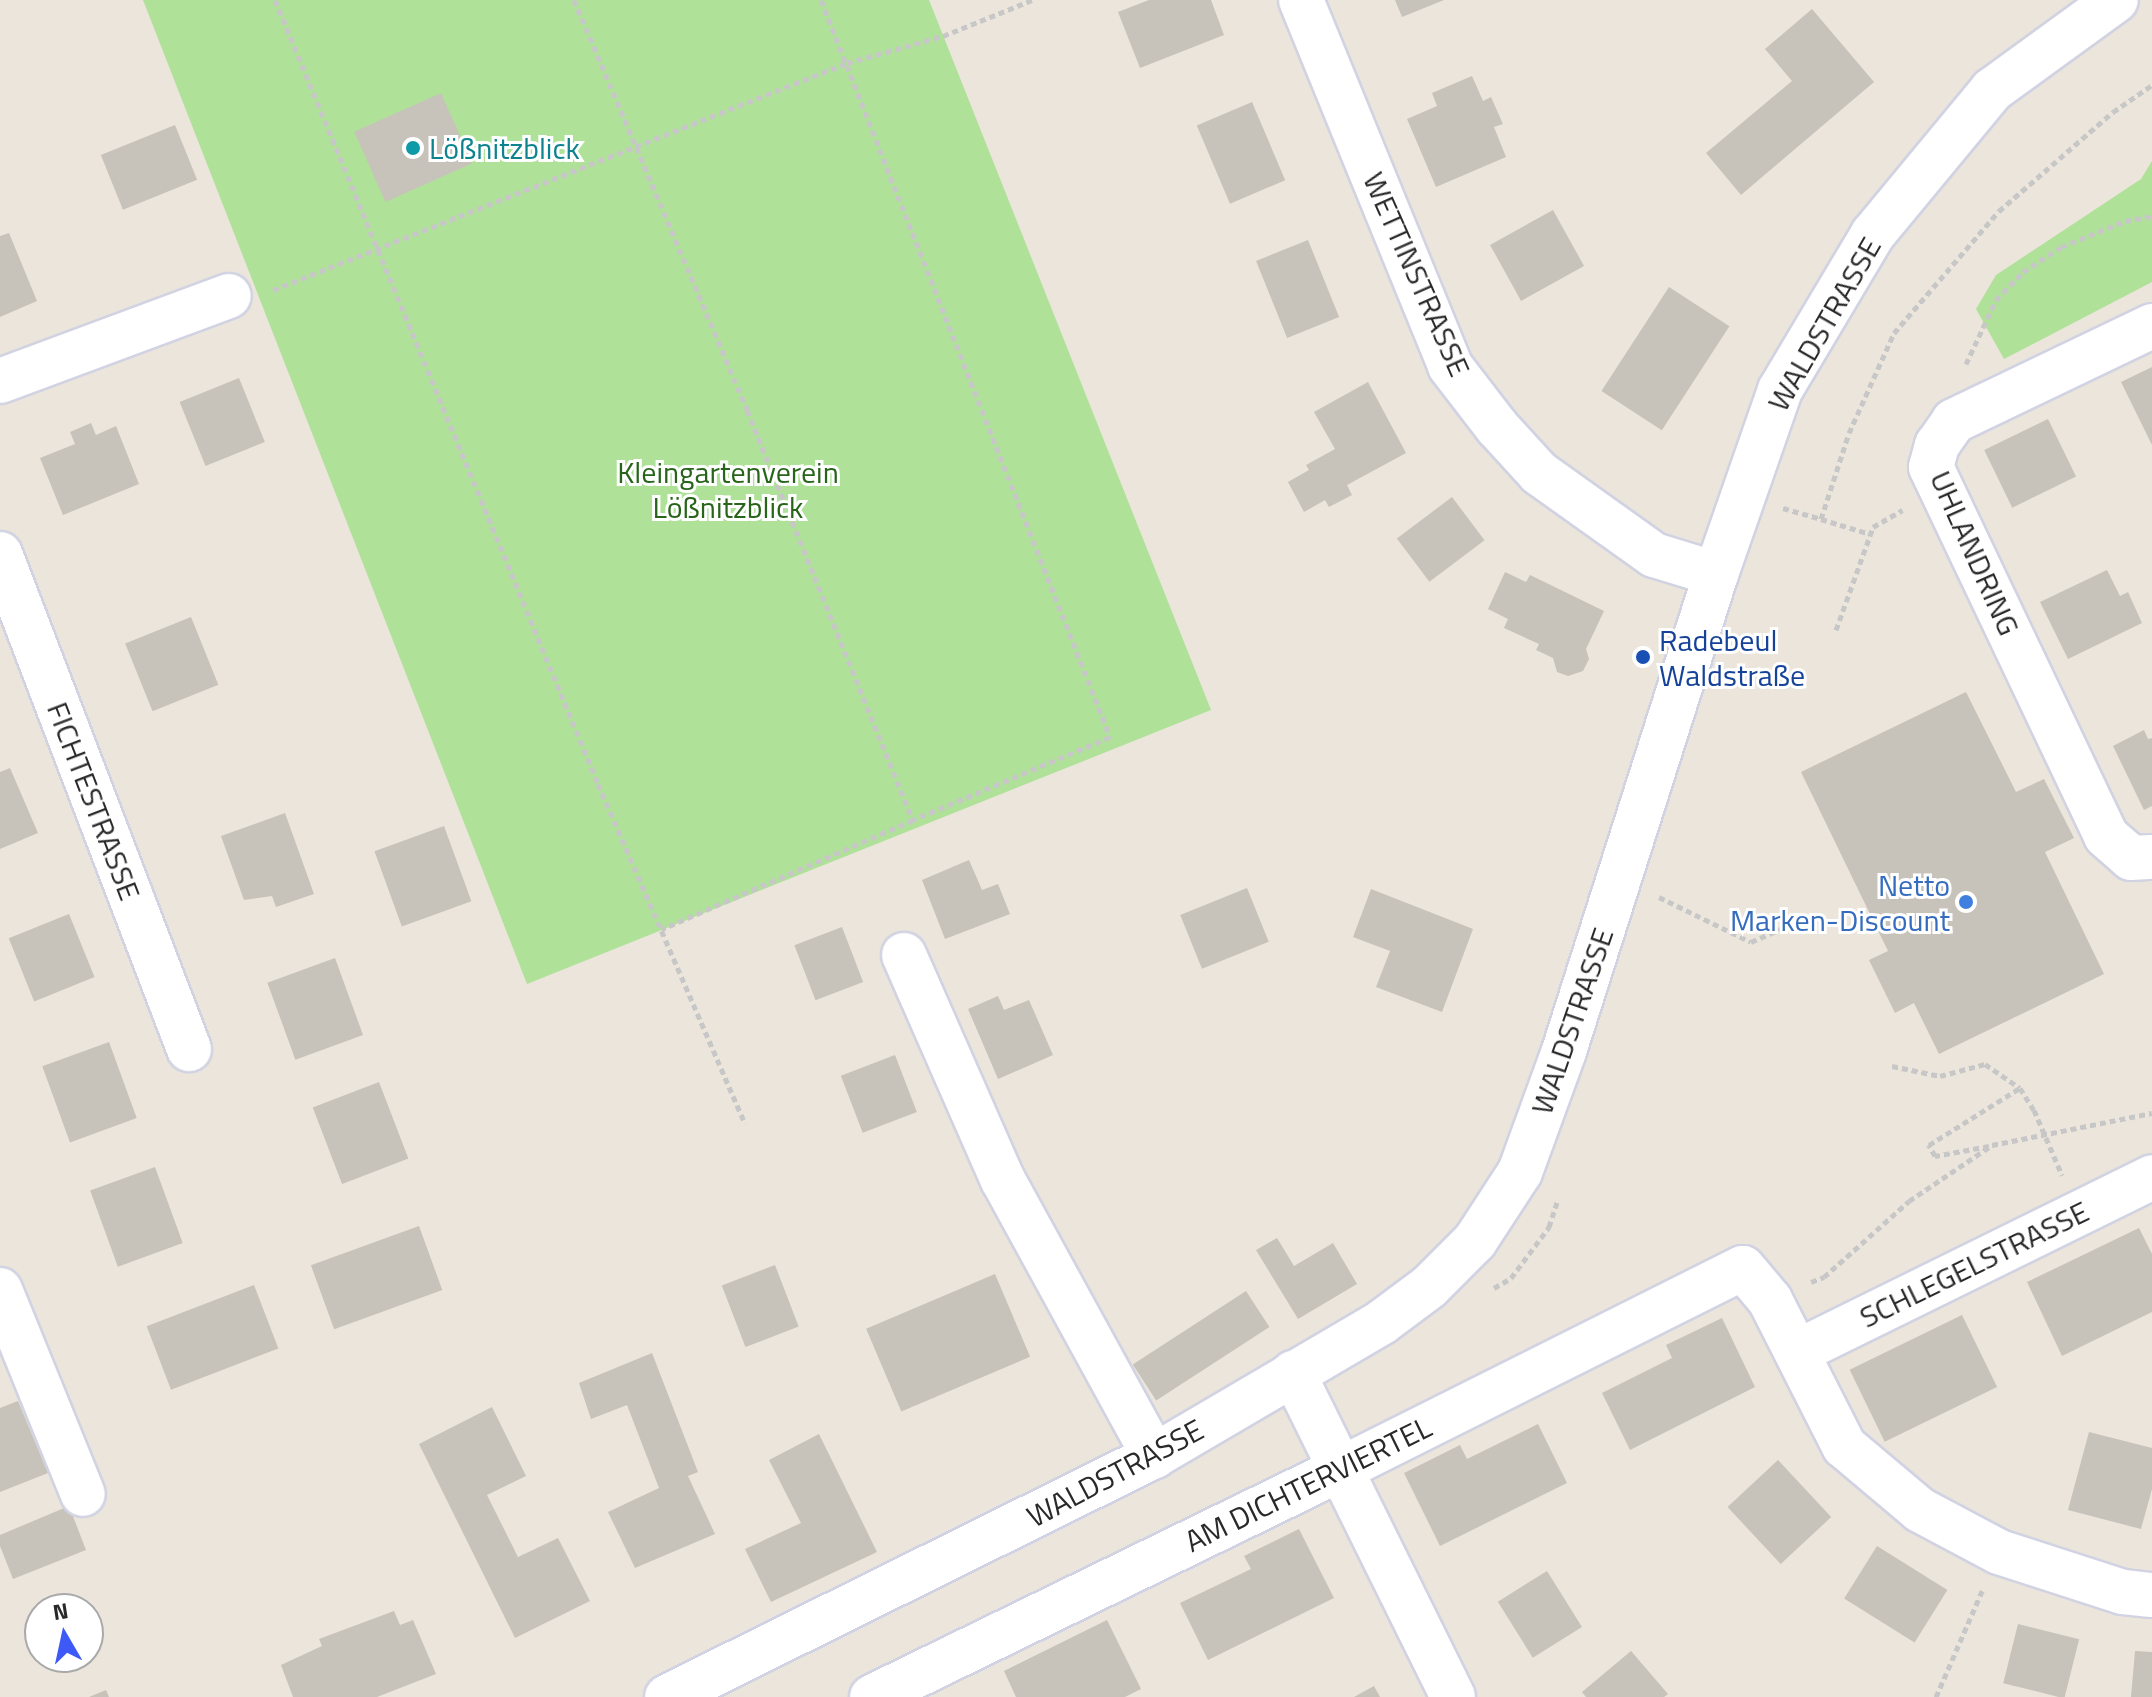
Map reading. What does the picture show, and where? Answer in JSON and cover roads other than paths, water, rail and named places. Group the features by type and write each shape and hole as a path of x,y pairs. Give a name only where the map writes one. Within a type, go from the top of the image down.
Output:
{"street":[{"name":"WETTINSTRASSE","path":"1301,0 1450,366 1497,427 1539,473 1654,555 1716,574"},
{"name":"WALDSTRASSE","path":"688,1693 1154,1456 1382,1322 1429,1287 1475,1241 1520,1172 1564,1051 1716,574 1780,390 1873,234 1992,90 2106,3"},
{"path":"0,381 229,296"},
{"name":"UHLANDRING","path":"2152,326 1954,421 1937,445 1931,467 2106,836 2131,858 2152,857"},
{"name":"FICHTESTRASSE","path":"0,554 189,1049"},
{"path":"904,955 1003,1180 1154,1456"},
{"name":"SCHLEGELSTRASSE","path":"1797,1352 2152,1177"},
{"name":"AM DICHTERVIERTEL","path":"872,1697 1341,1469 1743,1268 1770,1300 1797,1352"},
{"path":"0,1290 83,1494"},
{"path":"1797,1352 1844,1446 1920,1510 1999,1552 2123,1592 2152,1595"},
{"path":"1293,1373 1453,1697"}],"place":[{"name":"Lößnitzblick","path":"413,148"},
{"name":"Radebeul Waldstraße","path":"1643,657"},
{"name":"Netto Marken-Discount","path":"1966,902"}],"park label":[{"name":"Kleingartenverein Lößnitzblick","path":"728,489"}]}
